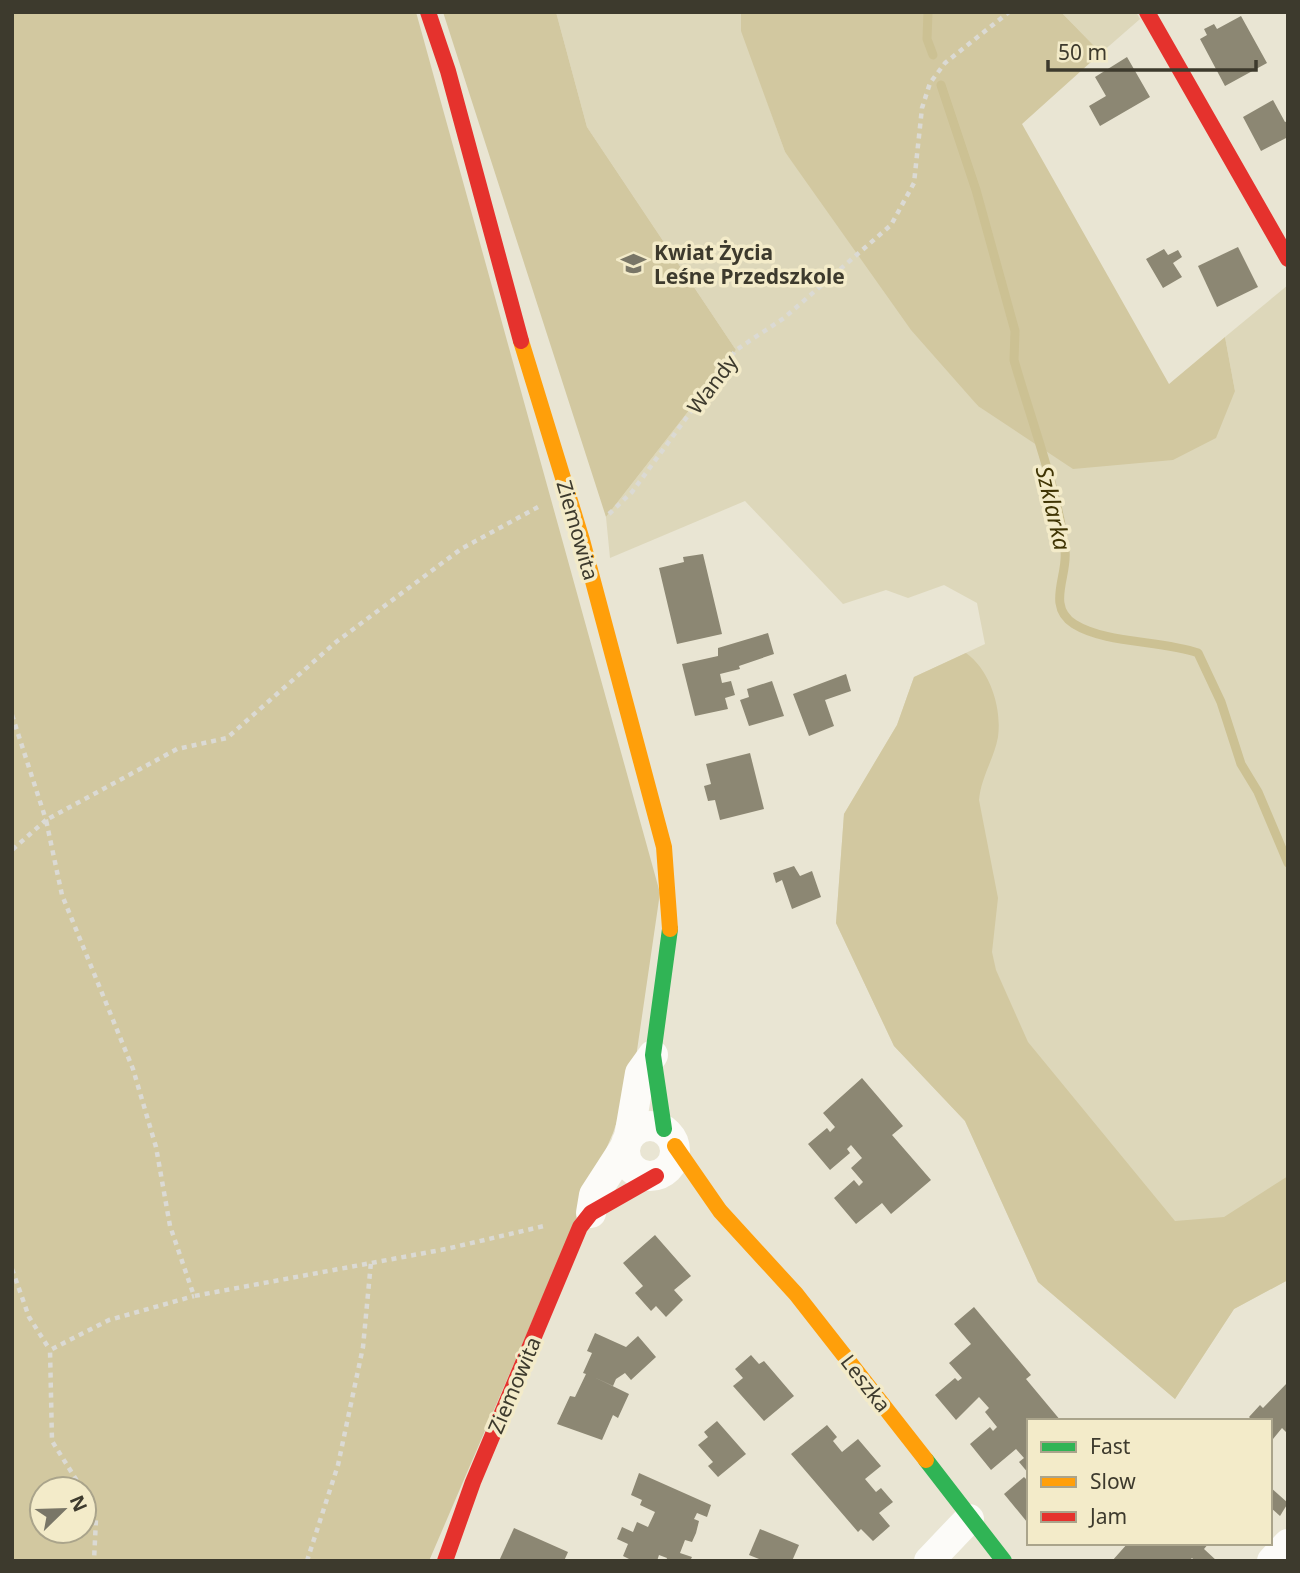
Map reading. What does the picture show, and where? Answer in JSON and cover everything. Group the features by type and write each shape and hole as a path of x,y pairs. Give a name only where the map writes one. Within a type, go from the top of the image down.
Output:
{"street":[{"name":"Ziemowita","path":"428,12 449,71 512,310 582,540 664,847 670,931 653,1055 670,1138"},
{"path":"1147,12 1288,259"},
{"name":"Ziemowita","path":"591,1213 594,1195 627,1142 640,1073 653,1055"},
{"path":"645,1126 670,1138 673,1162 659,1175 635,1172 626,1161 627,1142 645,1126"},
{"name":"Leszka","path":"670,1138 720,1211 773,1268 863,1377 969,1519 1004,1561"},
{"name":"Ziemowita","path":"444,1561 473,1482 580,1227 591,1213 659,1175"},
{"name":"Leszka","path":"659,1175 720,1211"},
{"path":"929,1561 969,1519"},
{"path":"1272,1561 1288,1544"}],"path":[{"name":"Wandy","path":"582,540 632,492 736,350 784,318 891,225 914,183 922,107 930,83 945,62 1009,12"},
{"path":"12,849 46,820 177,749 228,738 336,642 461,550 535,508 568,495"},
{"path":"12,715 46,820 61,895 133,1069 156,1147 170,1226 194,1296"},
{"path":"50,1350 109,1320 194,1296 446,1249 591,1213"},
{"path":"307,1561 338,1465 363,1347 371,1262"},
{"path":"12,1269 29,1317 50,1350 52,1441 73,1475"}],"shaded area":[{"path":"12,12 416,12 660,893 634,1071 613,1133 429,1561 12,1561"},
{"path":"443,12 556,12 587,127 736,350 606,517"},
{"path":"556,12 741,12 742,31 785,152 978,406 1235,391 1225,337 1288,285 1288,1280 1234,1309 1175,1399 1038,1282 965,1121 894,1046 836,923 844,814 897,725 914,677 985,644 977,603 944,585 908,598 886,590 843,604 745,501 610,558 606,517 736,350 587,127"},
{"path":"741,12 1061,12 1101,53 1022,124 1169,384 1225,337 1235,391 1216,438 1173,460 1073,469 978,406 911,330 785,152 741,31"},
{"path":"1061,12 1136,12 1140,19 1101,53"},
{"path":"966,653 988,679 998,714 998,737 979,800 998,898 992,952 996,970 1028,1042 1175,1221 1224,1217 1288,1176 1288,1280 1234,1309 1175,1399 1038,1282 965,1121 894,1046 836,923 844,814 897,725 914,677"}],"building":[{"path":"1241,16 1267,63 1225,86 1200,39 1207,35 1204,29 1214,24 1217,29"},
{"path":"1127,57 1150,97 1100,126 1089,106 1106,96 1095,77"},
{"path":"1273,100 1285,122 1288,121 1288,137 1261,151 1243,117"},
{"path":"1238,247 1258,287 1217,307 1198,266"},
{"path":"1164,249 1168,255 1178,250 1182,257 1173,263 1182,277 1163,288 1146,259"},
{"path":"703,554 722,634 677,644 659,568 684,562 683,557"},
{"path":"768,633 774,654 739,666 740,669 720,674 722,683 731,681 735,695 725,698 728,709 695,716 682,664 718,656 718,648"},
{"path":"846,674 851,691 825,700 834,726 809,736 793,694"},
{"path":"772,681 784,716 749,726 740,700 749,697 747,689"},
{"path":"750,753 764,809 720,820 715,800 708,801 704,786 711,784 706,764"},
{"path":"794,866 800,876 812,871 821,897 792,909 782,880 776,883 773,873"},
{"path":"862,1078 903,1126 892,1135 931,1180 891,1214 882,1203 856,1224 834,1198 854,1180 859,1186 863,1182 851,1168 862,1158 851,1145 847,1149 850,1153 830,1170 808,1144 827,1128 830,1132 835,1127 823,1113"},
{"path":"655,1235 691,1276 674,1290 683,1300 666,1317 656,1306 651,1311 635,1293 643,1286 623,1263"},
{"path":"974,1307 1031,1375 1026,1379 1059,1419 1027,1419 1027,1472 1019,1462 1024,1458 1016,1449 991,1470 970,1444 990,1427 993,1431 997,1427 985,1412 989,1408 979,1397 956,1420 935,1395 955,1378 958,1381 962,1378 949,1363 971,1344 954,1324"},
{"path":"595,1333 626,1347 638,1336 656,1357 631,1380 625,1373 616,1379 613,1386 594,1377 629,1394 618,1418 613,1415 602,1440 557,1424 570,1396 575,1397 586,1374 583,1373 592,1353 587,1351"},
{"path":"751,1355 759,1364 764,1361 794,1396 764,1421 733,1386 743,1378 735,1369"},
{"path":"1288,1382 1288,1434 1282,1428 1273,1439 1272,1419 1249,1417 1260,1405 1263,1408"},
{"path":"717,1421 746,1454 718,1477 708,1466 713,1462 698,1445 708,1437 704,1432"},
{"path":"827,1425 837,1437 833,1441 842,1452 858,1439 881,1466 865,1479 876,1492 881,1488 893,1502 879,1513 890,1526 873,1541 861,1529 858,1532 791,1454"},
{"path":"639,1473 711,1505 707,1517 697,1513 694,1519 699,1521 696,1533 692,1542 685,1540 680,1553 692,1557 690,1561 666,1561 667,1558 659,1555 657,1561 633,1561 623,1556 628,1544 617,1539 622,1527 633,1532 637,1522 648,1527 655,1512 640,1505 642,1500 631,1495"},
{"path":"1024,1477 1027,1480 1027,1522 1004,1494"},
{"path":"1272,1489 1288,1503 1280,1516 1272,1509"},
{"path":"514,1528 568,1552 564,1561 499,1561"},
{"path":"760,1529 799,1545 792,1561 764,1561 749,1555"},
{"path":"1126,1545 1207,1545 1204,1549 1217,1561 1195,1561 1192,1558 1189,1561 1112,1561"}],"waterway":[{"name":"Szklarka","path":"928,12 927,39 933,55"},
{"name":"Szklarka","path":"941,85 976,190 1015,331 1014,360 1057,505 1065,551 1060,590 1061,609 1074,624 1102,635 1198,653 1221,702 1241,764 1258,792 1288,863"}],"traffic: fast":[{"path":"664,1129 653,1055 670,929"},
{"path":"926,1460 1004,1561"}],"traffic: slow":[{"path":"521,341 582,540 664,847 670,929"},
{"path":"675,1146 720,1211 796,1294 926,1460"}],"traffic: jam":[{"path":"428,12 448,71 521,341"},
{"path":"1147,12 1288,259"},
{"path":"445,1561 473,1482 580,1227 591,1213 656,1176"}],"place":[{"name":"Kwiat Życia Leśne Przedszkole","path":"634,264"}]}
